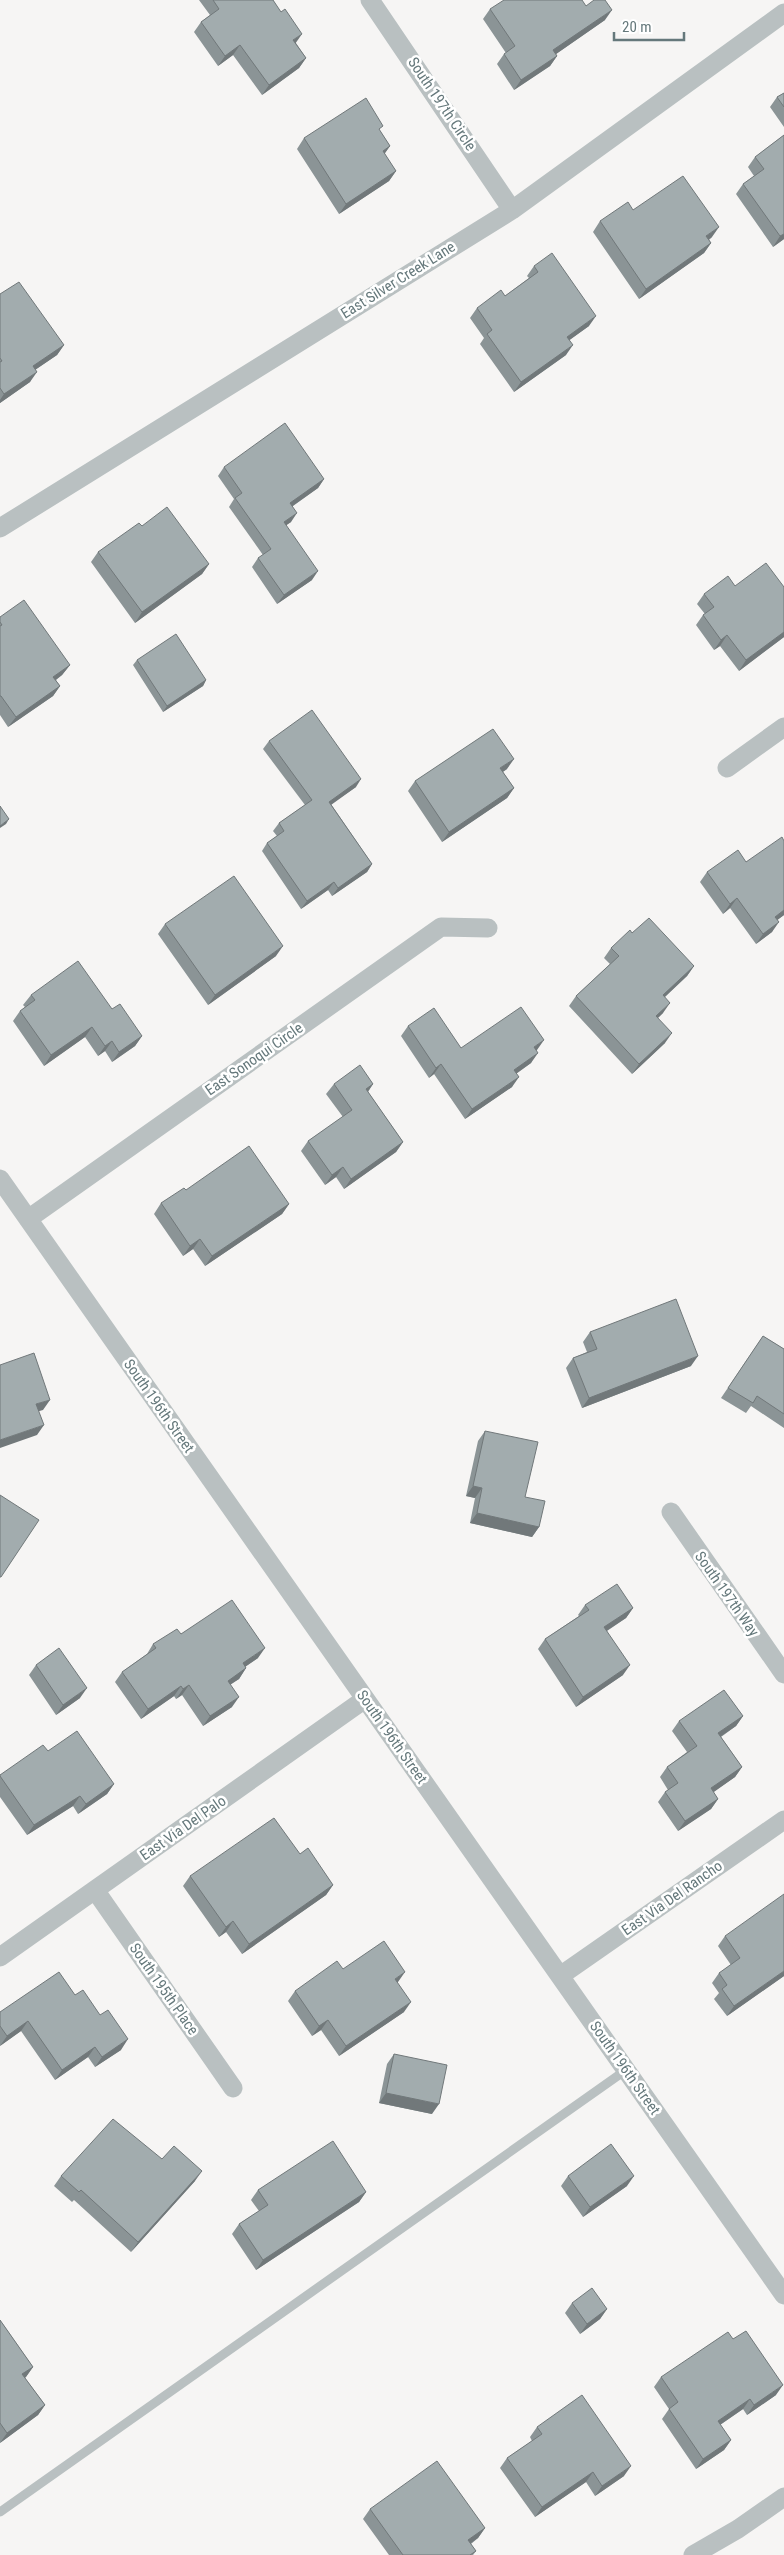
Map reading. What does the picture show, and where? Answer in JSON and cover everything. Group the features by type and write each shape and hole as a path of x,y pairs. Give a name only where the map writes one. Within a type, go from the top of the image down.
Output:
{"street":[{"name":"South 197th Circle","path":"370,0 512,210"},
{"name":"East Silver Creek Lane","path":"0,527 512,210 784,13"},
{"path":"727,768 784,727"},
{"name":"East Sonoqui Circle","path":"28,1219 441,927 488,928"},
{"name":"South 196th Street","path":"0,1179 784,2295"},
{"name":"South 197th Way","path":"671,1512 784,1674"},
{"name":"East Via Del Palo","path":"0,1957 365,1699"},
{"name":"East Via Del Rancho","path":"560,1976 784,1820"},
{"name":"South 195th Place","path":"95,1890 232,2088"},
{"path":"694,2555 738,2529 784,2497"}],"lane":[{"path":"0,2512 626,2070"}],"building":[{"path":"213,0 273,0 281,12 285,9 302,34 293,40 306,58 269,85 240,45 225,56 201,22 219,9"},
{"path":"504,0 582,0 586,6 594,0 605,0 612,10 553,50 557,56 521,80 504,54 515,46 490,9"},
{"path":"784,93 784,107 777,97"},
{"path":"366,98 383,126 379,129 390,146 383,151 396,171 346,204 304,138"},
{"path":"784,135 784,234 780,236 743,184 764,169 755,157"},
{"path":"683,176 719,227 706,236 711,243 646,289 600,221 628,202 633,210"},
{"path":"552,253 596,316 567,337 573,345 521,382 487,334 492,330 477,308 501,290 505,296 538,272 534,266"},
{"path":"19,282 64,345 33,366 37,372 4,394 0,388 0,362 2,361 0,358 0,294"},
{"path":"285,423 324,479 290,503 297,513 284,522 318,571 284,595 258,558 271,549 235,498 242,493 224,467"},
{"path":"167,507 209,564 142,612 98,552 139,523 142,526"},
{"path":"766,563 784,587 784,632 746,660 727,635 721,640 703,615 714,607 704,594 728,576 735,586"},
{"path":"24,600 70,665 53,677 60,686 16,717 0,696 0,626 2,625 0,617"},
{"path":"176,634 206,680 167,706 137,660"},
{"path":"312,710 361,779 329,802 372,864 338,888 334,882 307,901 267,843 284,831 279,823 312,800 269,741"},
{"path":"493,729 514,759 500,768 514,788 449,832 415,781"},
{"path":"0,806 9,819 0,826"},
{"path":"782,837 784,841 784,910 775,917 779,922 763,934 737,898 730,904 707,872 738,850 746,862"},
{"path":"234,876 283,946 215,995 165,924"},
{"path":"649,918 694,966 663,995 670,1003 656,1016 672,1033 639,1064 576,996 619,956 611,948 630,930 632,933"},
{"path":"78,961 112,1009 120,1004 142,1036 119,1052 112,1041 105,1046 92,1027 51,1055 20,1011 35,1000 31,995"},
{"path":"521,1007 544,1040 534,1047 538,1053 514,1070 519,1077 472,1109 441,1064 436,1068 408,1026 434,1008 461,1048"},
{"path":"360,1065 373,1084 366,1089 403,1142 351,1179 343,1167 332,1175 308,1141 352,1110 334,1084"},
{"path":"249,1146 289,1204 212,1256 200,1239 190,1246 161,1203 184,1188 186,1190"},
{"path":"676,1299 698,1356 589,1398 573,1358 597,1349 590,1332"},
{"path":"763,1336 784,1349 784,1414 757,1396 753,1403 728,1388"},
{"path":"34,1353 50,1400 36,1404 44,1425 0,1440 0,1365"},
{"path":"485,1431 538,1442 525,1497 545,1501 539,1527 477,1513 482,1488 473,1486"},
{"path":"0,1495 39,1520 1,1577 0,1577"},
{"path":"617,1584 633,1608 604,1627 630,1665 583,1697 545,1639 589,1610 585,1605"},
{"path":"232,1600 265,1648 243,1663 246,1668 228,1681 239,1697 210,1716 189,1685 183,1689 181,1686 148,1709 122,1672 156,1648 153,1644 177,1629 181,1634"},
{"path":"59,1648 87,1688 63,1705 36,1665"},
{"path":"724,1690 743,1716 718,1733 742,1767 711,1788 718,1799 685,1821 665,1792 678,1783 667,1767 697,1746 679,1721"},
{"path":"77,1731 114,1784 86,1804 80,1796 34,1825 0,1775 43,1745 48,1751"},
{"path":"274,1818 300,1854 308,1848 333,1885 249,1944 233,1921 226,1927 190,1876"},
{"path":"784,1894 784,1971 734,2006 722,1989 727,1985 719,1973 740,1958 725,1936"},
{"path":"384,1941 405,1972 395,1979 411,2002 346,2046 328,2020 319,2026 295,1991 337,1961 343,1969"},
{"path":"59,1972 75,1995 83,1990 100,2015 108,2010 128,2039 102,2057 95,2047 62,2070 28,2021 7,2036 0,2026 0,2012"},
{"path":"394,2054 447,2065 439,2104 386,2093"},
{"path":"113,2119 162,2159 174,2146 202,2171 138,2242 81,2190 79,2192 61,2176"},
{"path":"333,2141 366,2192 263,2260 239,2224 268,2205 258,2190"},
{"path":"611,2144 634,2176 590,2207 568,2176"},
{"path":"592,2288 607,2309 587,2324 572,2303"},
{"path":"0,2320 33,2367 22,2374 45,2405 7,2433 0,2423"},
{"path":"746,2331 783,2385 754,2405 750,2399 718,2421 731,2440 703,2459 669,2409 678,2402 661,2377 728,2332 733,2339"},
{"path":"582,2395 631,2466 602,2486 593,2472 542,2507 507,2458 542,2434 537,2427"},
{"path":"437,2461 485,2528 468,2540 476,2551 470,2555 403,2555 370,2509"}]}
